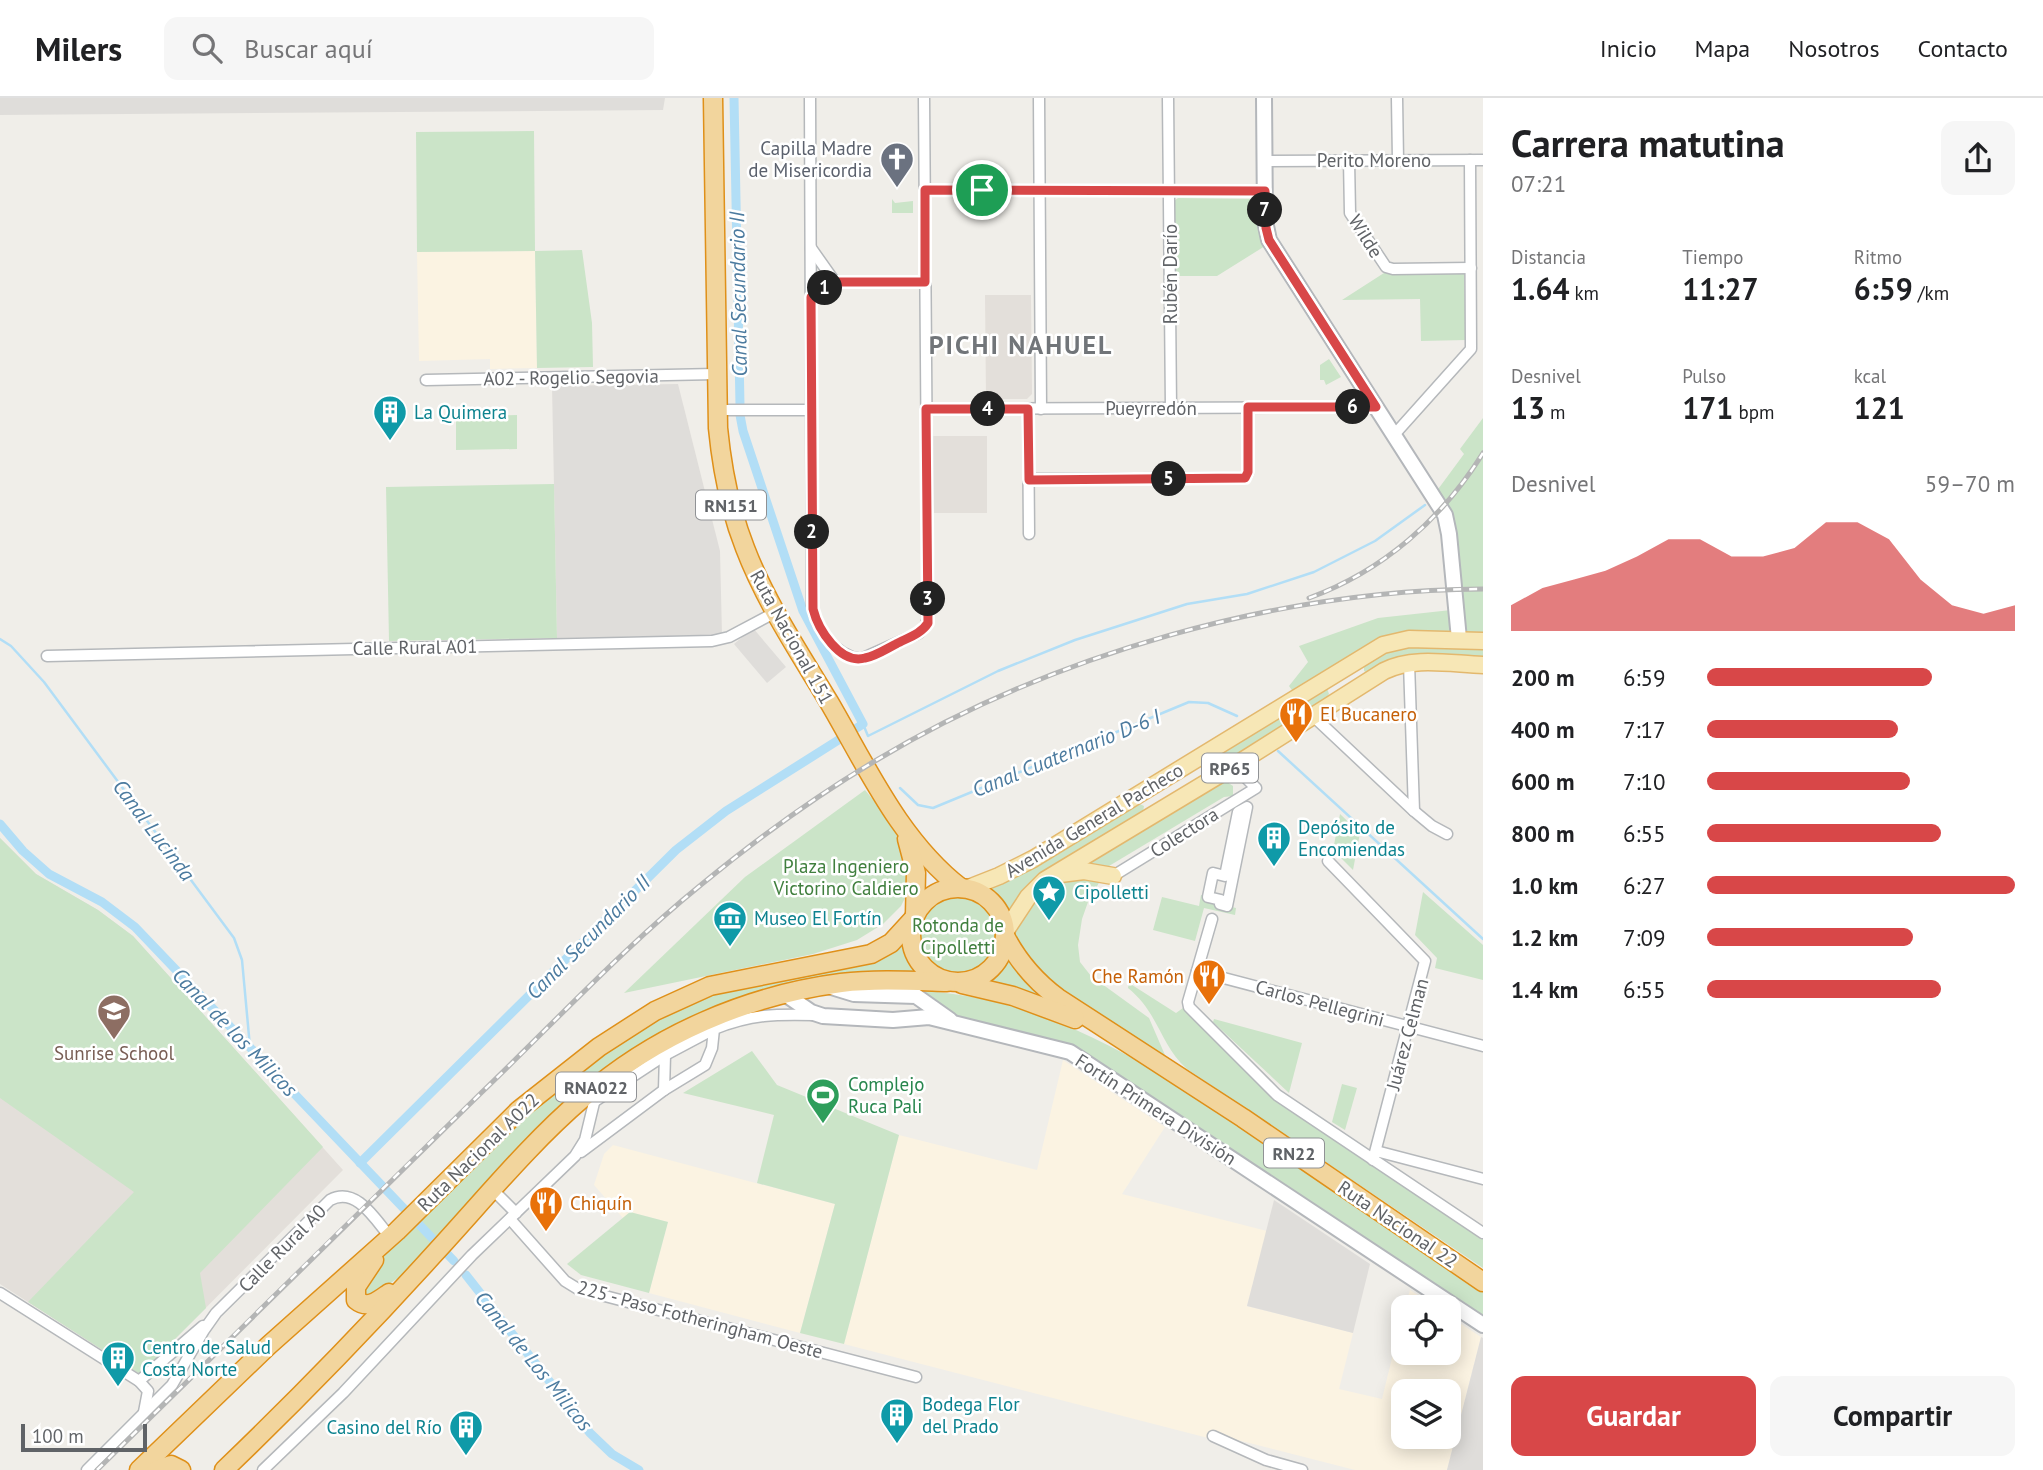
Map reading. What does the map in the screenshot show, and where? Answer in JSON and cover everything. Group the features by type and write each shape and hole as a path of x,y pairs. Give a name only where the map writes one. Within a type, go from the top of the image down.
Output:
{"highway":[{"name":"Ruta Nacional 151","path":"713,98 717,410 722,462 732,510 750,561 776,612 902,826 931,863 964,888"},
{"name":"Ruta Nacional 151","path":"902,826 915,864 914,917"},
{"path":"914,917 932,895 948,889 964,888"},
{"name":"RN22","path":"964,888 983,895 996,907 1005,934"},
{"name":"RN22","path":"914,917 911,946 918,962 931,974 951,982"},
{"name":"Ruta Nacional A022","path":"139,1470 268,1346 393,1234 538,1094 590,1054 646,1016 710,986 871,954 891,943 914,917"},
{"path":"951,982 973,980 994,967 1002,952 1005,934"},
{"name":"Ruta Nacional 22","path":"1005,934 1023,965 1040,984 1479,1278"},
{"name":"Ruta Nacional A022","path":"224,1470 418,1271 558,1120 597,1093 647,1051 684,1030 785,994 826,985 865,981 951,982"},
{"name":"Ruta Nacional 22","path":"951,982 1030,1002 1114,1036"},
{"path":"393,1234 358,1284 356,1300 362,1304 374,1303 418,1271"},
{"path":"156,1470 171,1465 181,1470"}],"main road":[{"name":"Avenida General Pacheco","path":"964,888 1021,865 1376,649 1391,642 1483,640"},
{"name":"Avenida General Pacheco","path":"1005,934 1028,897 1045,880 1392,667 1409,663 1483,665"},
{"path":"1339,672 1353,691"},
{"path":"1171,804 1158,782 1188,776 1217,759 1223,758 1234,766"},
{"path":"1045,880 1058,874 1077,871 1113,876"}],"street":[{"path":"810,98 813,609 833,645 844,654 858,659 919,633 928,623 924,98"},
{"path":"1039,98 1041,409"},
{"name":"Rubén Darío","path":"1168,98 1171,408"},
{"path":"1264,98 1266,228 1269,240 1447,521 1458,639"},
{"path":"1397,98 1398,160"},
{"name":"Perito Moreno","path":"1264,160 1483,160"},
{"name":"Wilde","path":"1349,160 1350,213 1388,267 1471,268"},
{"path":"1394,435 1470,351 1470,160"},
{"path":"925,190 1265,191"},
{"path":"811,247 835,282"},
{"path":"811,297 835,282 925,282"},
{"name":"A02 - Rogelio Segovia","path":"426,380 716,374"},
{"path":"1029,480 1246,477 1248,407"},
{"name":"Pueyrredón","path":"926,409 1376,407"},
{"path":"1028,409 1029,534"},
{"path":"717,410 811,410"},
{"name":"Calle Rural A01","path":"47,656 712,641 729,637 776,612"},
{"path":"1409,663 1414,811"},
{"path":"1313,716 1414,811 1447,834"},
{"name":"Colectora","path":"1113,876 1256,788 1234,766"},
{"path":"1247,807 1227,906 1220,904 1221,900 1208,897 1213,873 1226,876 1238,812 1247,807"},
{"name":"Juárez Celman","path":"1328,861 1424,959 1425,967 1374,1156"},
{"path":"1212,919 1188,1005 1277,1095 1374,1156 1399,1177 1483,1233"},
{"name":"Carlos Pellegrini","path":"1197,971 1483,1046"},
{"name":"Fortín Primera División","path":"826,985 854,994 910,995 928,1003 953,1023"},
{"name":"Fortín Primera División","path":"785,994 816,1014 893,1020 929,1017 1063,1050 1077,1056 1483,1325"},
{"path":"910,995 918,1003 912,1018"},
{"path":"575,1156 585,1140 597,1093 714,1029 769,1014 816,1014"},
{"path":"263,1470 340,1396 464,1262 575,1156 664,1090 705,1065 712,1048 714,1029"},
{"path":"664,1090 665,1055"},
{"path":"1374,1156 1408,1160 1483,1180"},
{"path":"1399,1177 1395,1171 1396,1166 1408,1160"},
{"name":"225 - Paso Fotheringham Oeste","path":"493,1190 565,1280 578,1289 916,1377"},
{"name":"Calle Rural A0","path":"139,1381 209,1321 335,1197 345,1196 359,1202 393,1234"},
{"path":"0,1293 139,1381 148,1391 142,1416"},
{"name":"Calle Rural A0","path":"87,1470 179,1377 209,1321"},
{"path":"1213,1436 1266,1460 1302,1470"}],"shaded area":[{"path":"0,98 665,98 663,110 0,115"},
{"path":"535,251 537,368 490,369 490,359 419,361 417,252"},
{"path":"985,295 1031,295 1032,394 1027,399 986,399"},
{"path":"678,384 720,551 722,635 557,638 552,386"},
{"path":"932,436 987,436 987,513 933,513"},
{"path":"753,628 786,667 767,683 734,644"},
{"name":"Sunrise School","path":"0,838 36,874 98,910 133,936 343,1170 140,1374 0,1284"},
{"path":"1063,1060 1165,1127 1122,1194 1267,1231 1247,1306 1353,1333 1339,1389 1382,1399 1391,1362 1391,1365 1461,1365 1461,1324 1481,1337 1461,1415 1461,1379 1391,1379 1391,1449 1452,1449 1447,1470 1355,1470 1214,1434 1212,1439 844,1344 899,1135 1037,1170"},
{"path":"613,1145 835,1204 800,1333 649,1293 668,1222 630,1212 623,1218 594,1185 604,1154"},
{"path":"1274,1200 1370,1264 1353,1333 1247,1306"},
{"path":"1481,1337 1483,1470 1447,1470 1452,1449 1461,1449 1461,1415"}],"green space":[{"path":"534,131 535,251 417,252 416,132"},
{"path":"1178,198 1255,199 1259,210 1260,234 1265,246 1217,276 1174,276 1174,201"},
{"path":"892,199 895,203 913,201 913,213 892,213"},
{"path":"582,250 592,323 593,367 537,368 535,251"},
{"path":"1384,273 1464,274 1466,340 1421,341 1420,299 1342,300"},
{"path":"1329,359 1341,377 1326,385 1324,380 1320,380 1320,365"},
{"path":"517,415 517,449 456,450 456,416"},
{"path":"1483,418 1483,635 1464,632 1436,492 1464,454 1460,449"},
{"path":"554,484 557,638 389,641 386,487"},
{"path":"1451,610 1451,633 1400,636 1294,693 1289,686 1308,662 1299,646 1378,618"},
{"path":"1391,647 1483,647 1483,659 1367,673 1364,671 1364,666"},
{"path":"1327,688 1327,697 1235,757 1218,753"},
{"path":"1224,780 1233,786 1233,796 1224,797 1104,869 1073,868"},
{"name":"Plaza Ingeniero Victorino Caldiero","path":"865,790 890,820 904,844 908,885 906,896 901,906 883,924 857,940 813,954 624,993 745,877"},
{"path":"1138,803 1144,806 1143,812 1043,875 1010,918 1000,899 985,887 1015,877"},
{"path":"1340,814 1360,833 1353,870 1333,850"},
{"name":"Sunrise School","path":"0,838 36,874 98,910 133,936 323,1147 200,1273 206,1308 140,1374 28,1302 134,1192 0,1098"},
{"path":"1094,877 1100,881 1082,919 1078,945 1080,962 1091,976 1149,1018 1168,1062 1040,975 1014,938 1024,913 1046,888 1060,880"},
{"path":"1423,892 1483,945 1483,980 1435,968 1437,958 1415,935"},
{"path":"1201,895 1221,900 1220,904 1236,908 1235,915 1204,908 1195,941 1153,930 1162,897 1199,906"},
{"name":"Rotonda de Cipolletti","path":"949,897 965,897 979,903 990,914 996,928 996,944 990,958 979,969 965,975 949,975 935,969 924,958 918,944 918,928 924,914 935,903"},
{"path":"902,941 910,964 923,977 844,978 653,1041 415,1266 368,1299 359,1289 400,1236 512,1125 568,1077 679,1004"},
{"path":"1009,954 1075,1015 982,983"},
{"path":"1129,983 1176,1013 1183,1008 1276,1100 1483,1237 1483,1268 1187,1069 1171,1050 1146,1008 1128,988"},
{"path":"914,990 986,1000 1019,1009 1083,1033 1145,1065 1483,1289 1483,1317 1461,1302 1461,1295 1450,1295 1076,1046 948,1015"},
{"path":"1214,1019 1302,1043 1289,1093 1213,1022"},
{"name":"Complejo Ruca Pali","path":"752,1051 777,1085 899,1135 844,1344 800,1333 835,1204 757,1183 774,1115 683,1093"},
{"path":"1342,1084 1357,1088 1345,1130 1332,1122"},
{"path":"630,1212 668,1222 649,1293 581,1275 567,1264"}],"waterway":[{"name":"Canal Secundario II","path":"734,98 740,405"},
{"name":"Canal Secundario II","path":"740,415 803,611 863,724 852,731"},
{"path":"863,724 868,736 998,671 1075,640 1187,604 1247,594 1314,572 1375,541 1425,505"},
{"name":"Canal Lucinda","path":"0,639 11,646 44,682 234,938 242,960 250,1047"},
{"name":"Canal Cuaternario D-6 I","path":"900,788 918,805 933,808 1189,702 1208,703 1237,716"},
{"name":"Canal Secundario II","path":"360,1163 676,850 726,811 840,739"},
{"name":"Canal Cuaternario D-6 I","path":"1278,751 1483,939"},
{"name":"Canal de los Milicos","path":"0,824 23,851 49,874 102,902 135,927 454,1261"},
{"name":"Canal de Los Milicos","path":"466,1275 590,1433 612,1454 639,1470"}],"railway":[{"path":"1309,598 1362,573 1408,540 1449,500 1483,453"},
{"path":"97,1470 644,934 744,851 852,775 943,723 1015,690 1091,660 1168,636 1247,616 1326,601 1405,592 1483,589"}],"place":[{"name":"Capilla Madre de Misericordia","path":"897,189"},
{"name":"La Quimera","path":"390,442"},
{"name":"El Bucanero","path":"1296,744"},
{"name":"Depósito de Encomiendas","path":"1274,868"},
{"name":"Cipolletti","path":"1049,922"},
{"name":"Museo El Fortín","path":"730,948"},
{"name":"Che Ramón","path":"1209,1006"},
{"name":"Sunrise School","path":"114,1041"},
{"name":"Complejo Ruca Pali","path":"823,1125"},
{"name":"Chiquín","path":"546,1233"},
{"name":"Centro de Salud Costa Norte","path":"118,1388"},
{"name":"Bodega Flor del Prado","path":"897,1445"},
{"name":"Casino del Río","path":"466,1457"}],"district":[{"name":"PICHI NAHUEL","path":"1021,344"}],"route":[{"path":"925,190 982,190 1265,191 1269,240 1376,407 1248,407 1248,472 1245,478 1029,480 1028,409 926,409 928,623 919,633 863,659 855,658 844,654 833,645 813,609 811,297 835,282 925,282 925,190"}]}
